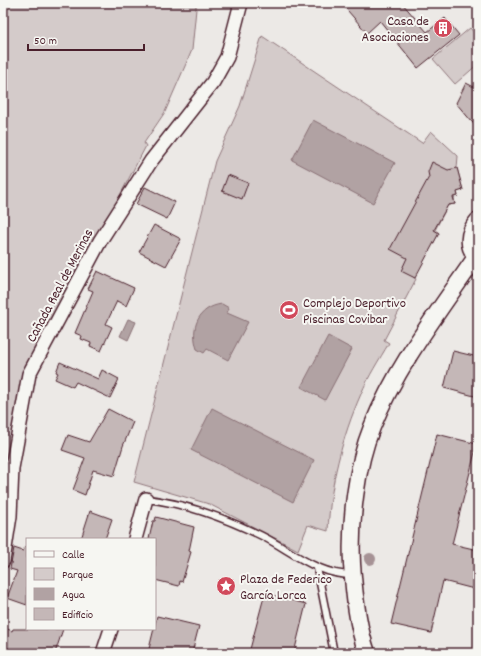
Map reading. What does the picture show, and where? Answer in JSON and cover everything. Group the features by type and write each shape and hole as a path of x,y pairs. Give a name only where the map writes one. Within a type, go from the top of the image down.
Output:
{"street":[{"name":"Cañada Real de Merinas","path":"3,561 10,516 12,468 29,374 100,241 151,161 214,82 227,57 241,3"},
{"path":"367,653 358,614 353,575 352,521 359,476 372,428 390,387 412,351 477,258 471,248 469,238 472,228 478,220"},
{"path":"135,538 146,499"},
{"path":"103,653 111,630"}],"lane":[{"path":"146,499 166,501 221,519 262,536 316,568 335,573 353,575"},
{"path":"316,568 334,653"}],"green space":[{"path":"3,3 196,3 196,9 192,50 165,112 144,143 146,146 26,373 3,476"},
{"path":"470,28 478,37 478,64 455,84 433,59"},
{"name":"Complejo Deportivo Piscinas Covibar","path":"262,36 422,143 431,131 458,156 457,168 463,190 457,192 458,196 454,197 455,204 448,205 435,230 439,233 421,266 413,277 416,279 384,340 389,343 367,381 354,410 334,479 328,531 308,525 298,550 209,504 134,482 215,161 240,106"}],"water":[{"path":"313,120 395,163 373,203 292,160"},
{"path":"222,304 229,308 227,313 248,322 228,360 207,349 204,353 197,349 195,341 196,326 202,314 207,309"},
{"path":"128,319 136,322 128,340 120,336"},
{"path":"328,336 352,349 325,400 301,387"},
{"path":"212,408 314,460 293,502 191,450"}],"building":[{"name":"Casa de Asociaciones","path":"341,3 402,3 427,32 445,18 459,35 418,68 380,21 367,33"},
{"path":"466,83 478,89 478,129 456,103"},
{"path":"432,162 448,170 457,168 463,190 457,192 458,196 453,197 455,204 448,205 434,230 439,233 415,278 401,271 407,258 390,249 429,177 428,172"},
{"path":"228,175 248,183 242,199 222,191"},
{"path":"145,187 175,202 167,219 136,204"},
{"path":"154,225 181,239 166,266 139,252"},
{"path":"97,271 134,288 126,306 117,301 106,324 112,327 101,351 90,346 91,343 81,339 82,336 75,333 93,291 88,289"},
{"path":"453,351 478,357 478,397 444,388"},
{"path":"60,362 98,379 102,370 119,379 110,398 76,382 73,387 55,379"},
{"path":"108,409 133,422 123,446 114,476 93,470 85,495 73,490 85,458 62,450 68,435 89,442"},
{"path":"437,434 477,444 452,544 478,550 478,590 443,581 431,633 391,624"},
{"path":"90,511 112,519 105,538 81,538"},
{"path":"156,517 194,527 189,551 191,552 182,582 180,581 179,586 156,580 156,538 149,538 153,521 155,521"},
{"path":"26,547 26,605 7,598 17,571 10,569 14,548 23,551"},
{"path":"265,593 306,604 294,653 249,653"},
{"path":"157,616 199,626 192,653 148,653 154,630 156,630"},
{"path":"3,627 12,631 13,629 63,630 55,653 3,653"}],"place":[{"name":"Casa de Asociaciones","path":"443,28"},
{"name":"Complejo Deportivo Piscinas Covibar","path":"289,310"},
{"name":"Plaza de Federico García Lorca","path":"226,586"}]}
